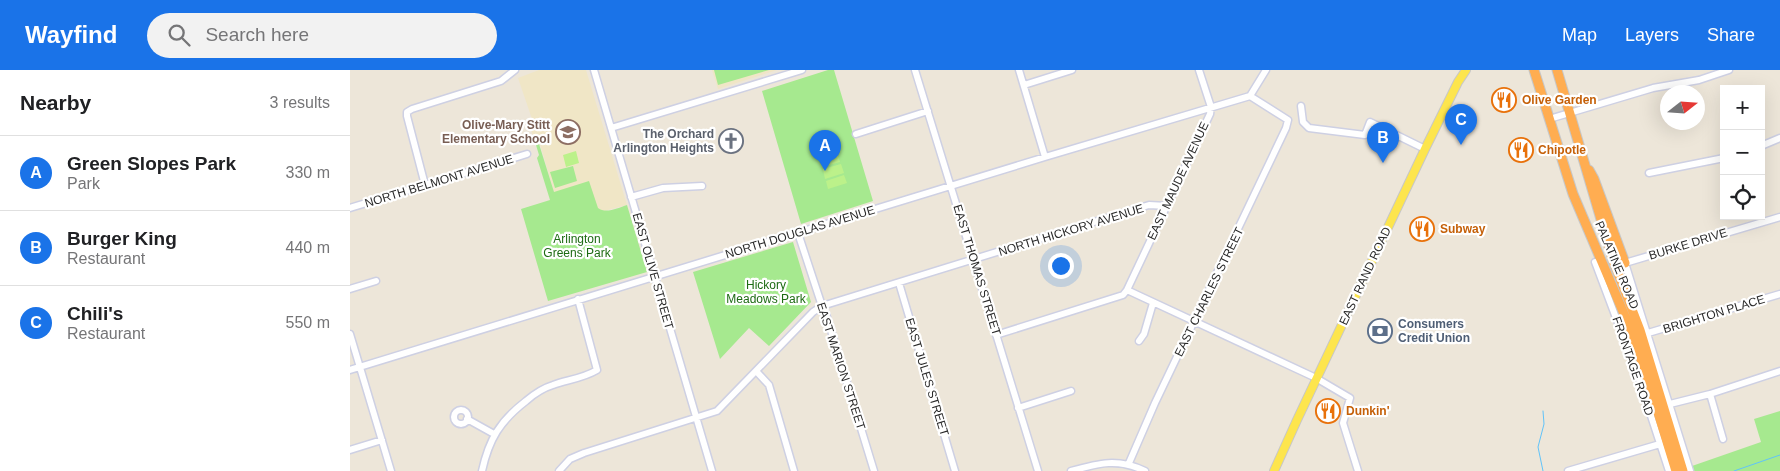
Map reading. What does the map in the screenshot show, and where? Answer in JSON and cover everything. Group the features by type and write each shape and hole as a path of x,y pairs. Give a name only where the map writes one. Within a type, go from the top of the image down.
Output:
{"highway":[{"name":"PALATINE ROAD","path":"1534,70 1573,194 1630,328 1676,471"},
{"name":"PALATINE ROAD","path":"1557,70 1613,260 1640,330 1683,471"},
{"path":"1585,162 1594,179 1625,263"},
{"path":"1573,194 1595,262"}],"main road":[{"name":"EAST RAND ROAD","path":"1458,82 1461,70"},
{"name":"EAST RAND ROAD","path":"1274,471 1316,378 1458,82 1466,70"}],"street":[{"path":"425,185 407,112 501,81 515,70"},
{"name":"EAST OLIVE STREET","path":"594,70 712,471"},
{"path":"611,128 802,70"},
{"name":"EAST THOMAS STREET","path":"915,70 1038,471"},
{"path":"1019,70 1045,157"},
{"path":"1024,85 1072,70"},
{"name":"EAST MAUDE AVENUE","path":"1127,290 1210,114 1211,107 1199,70"},
{"path":"1250,96 1266,70"},
{"path":"1549,119 1653,88 1699,80 1729,70"},
{"name":"NORTH DOUGLAS AVENUE","path":"350,370 578,299 1250,96"},
{"name":"EAST CHARLES STREET","path":"1129,464 1155,403 1286,128 1288,120 1250,96"},
{"path":"1301,106 1303,122 1309,128 1365,135 1370,122 1426,149"},
{"path":"856,134 928,111"},
{"path":"1765,144 1780,138"},
{"name":"NORTH BELMONT AVENUE","path":"350,208 527,154"},
{"path":"1649,173 1720,159"},
{"path":"631,197 663,188 702,186"},
{"name":"NORTH HICKORY AVENUE","path":"559,471 570,460 584,453 716,411 813,312 822,306 1149,205 1167,206"},
{"name":"BURKE DRIVE","path":"1625,263 1780,217"},
{"name":"EAST MARION STREET","path":"798,233 826,314 874,471"},
{"name":"FRONTAGE ROAD","path":"1595,262 1639,379 1668,471"},
{"name":"FRONTAGE ROAD","path":"1625,263 1690,471"},
{"path":"350,289 376,281"},
{"name":"EAST JULES STREET","path":"899,283 955,471"},
{"path":"996,335 1123,295 1127,290 1316,378 1350,398 1343,422 1358,471"},
{"name":"BRIGHTON PLACE","path":"1648,334 1780,294"},
{"path":"482,471 494,434 507,417 538,392 597,370 578,299"},
{"path":"1139,341 1144,334 1153,302"},
{"path":"350,334 391,471"},
{"path":"756,371 769,385 794,471"},
{"path":"1670,404 1710,394 1780,371"},
{"path":"1018,408 1071,391"},
{"path":"1710,394 1723,439"},
{"path":"467,419 494,434"},
{"path":"350,450 382,440"},
{"path":"1568,471 1660,444"},
{"path":"1071,471 1100,464 1129,464 1145,471"}],"shaded area":[{"name":"Olive-Mary Stitt Elementary School","path":"539,70 586,70 627,205 604,211 554,192 540,144 536,145 528,120 532,119 518,78"},
{"path":"712,70 777,70 718,89"}],"green space":[{"path":"714,70 769,70 718,85"},
{"path":"828,70 834,70 873,201 801,224 762,91"},
{"name":"Arlington Greens Park","path":"539,144 554,192 589,181 598,208 601,210 616,209 627,205 647,272 548,301 521,209 550,200 537,158 539,155 536,145"},
{"path":"576,151 579,163 566,167 563,155"},
{"path":"837,153 840,162 822,167 820,159"},
{"path":"841,164 844,173 825,179 823,169"},
{"path":"573,166 577,181 555,188 550,172"},
{"path":"844,175 847,183 828,189 826,181"},
{"name":"Hickory Meadows Park","path":"793,242 811,302 769,346 749,328 720,359 693,272"},
{"path":"1780,411 1780,471 1694,471 1692,466 1761,442 1754,419"}],"waterway":[{"path":"1543,411 1544,424 1538,447 1543,471"},
{"path":"1734,471 1780,455"}],"place":[{"name":"Olive Garden","path":"1504,100"},
{"name":"Olive-Mary Stitt Elementary School","path":"568,132"},
{"name":"The Orchard Arlington Heights","path":"731,141"},
{"name":"Chili's","path":"1461,145"},
{"name":"Chipotle","path":"1521,150"},
{"name":"Burger King","path":"1383,163"},
{"name":"Green Slopes Park","path":"825,171"},
{"name":"Subway","path":"1422,229"},
{"name":"Consumers Credit Union","path":"1380,331"},
{"name":"Dunkin'","path":"1328,411"}]}
